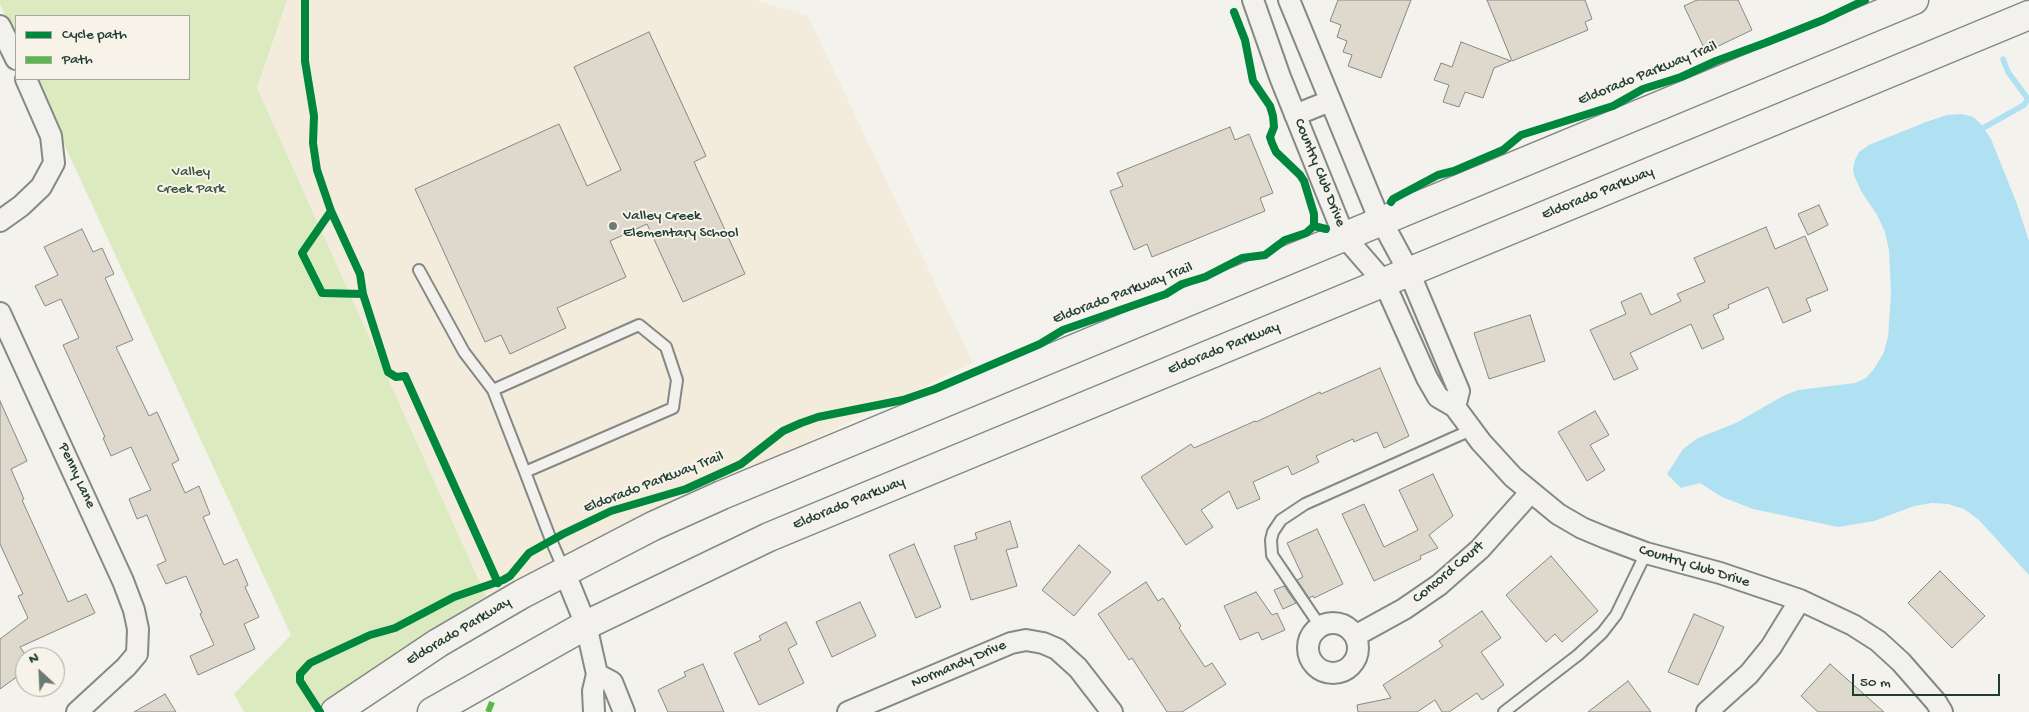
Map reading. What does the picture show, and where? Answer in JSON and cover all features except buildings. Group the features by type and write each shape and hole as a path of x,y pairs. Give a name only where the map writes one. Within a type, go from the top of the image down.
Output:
{"main road":[{"name":"Eldorado Parkway","path":"335,712 438,643 564,571 653,526 722,495 1914,0"},
{"name":"Eldorado Parkway","path":"432,712 586,625 769,537 2029,15"}],"street":[{"name":"Country Club Drive","path":"1253,0 1271,54 1344,236 1384,282 1438,397 1455,407 1471,430 1512,477 1530,494 1582,528 1646,553 1720,573 1800,600 1853,625 1878,640 1901,662 1936,702 1942,712"},
{"path":"1288,0 1381,221 1409,272 1459,391 1455,407"},
{"path":"0,26 15,57"},
{"path":"0,221 21,206 42,187 54,163 51,136 26,80"},
{"path":"1295,115 1330,101"},
{"name":"Penny Lane","path":"0,314 124,581 138,629 137,654 126,667 77,712"},
{"name":"Concord Court","path":"1355,636 1404,609 1439,585 1480,549 1530,494"},
{"path":"564,571 586,625 597,674 592,691 594,712"},
{"path":"1706,712 1749,674 1771,647 1800,600"},
{"path":"1331,623 1340,624 1347,627 1355,636 1358,648 1352,664 1342,671 1334,673 1325,672 1312,662 1308,649 1310,637 1320,626 1331,623"},
{"name":"Normandy Drive","path":"848,712 1011,643 1026,640 1043,643 1057,650 1078,668 1112,712"},
{"path":"597,674 612,682 624,712"}],"lane":[{"path":"420,270 464,352 493,390 564,571"},
{"path":"493,390 639,325 666,347 678,380 673,408 525,472"},
{"path":"1320,626 1272,555 1271,540 1273,532 1281,520 1294,510 1313,500 1471,430"},
{"path":"1504,712 1578,655 1602,633 1616,616 1646,553"}],"shaded area":[{"name":"Valley Creek Elementary School","path":"287,0 755,0 808,16 973,363 486,596 257,88"}],"green space":[{"name":"Valley Creek Park","path":"0,0 287,0 257,88 486,596 309,712 244,712 234,694 291,635 34,80 190,80 190,15 15,15 15,38"}],"water":[{"path":"1962,114 1973,117 1981,124 1991,139 2017,204 2029,241 2029,575 1979,520 1964,509 1948,504 1932,503 1914,506 1874,521 1838,527 1753,509 1722,497 1700,483 1681,488 1667,474 1683,449 1698,438 1736,423 1783,396 1798,390 1855,383 1866,378 1874,369 1884,352 1888,337 1891,294 1889,250 1885,232 1854,175 1855,160 1859,152 1869,145 1947,115"}],"waterway":[{"path":"1978,131 2024,105 2028,99 2008,72 2003,59"}],"marked path":[{"path":"488,712 492,702"}],"cycle path":[{"path":"305,0 305,61 314,116 313,143 317,170 331,211"},
{"name":"Eldorado Parkway Trail","path":"1391,202 1393,199 1438,175 1454,171 1503,150 1521,135 1613,106 1643,89 1681,77 1716,61 1823,20 1865,0"},
{"path":"1234,12 1245,40 1253,81 1270,106 1273,116 1274,127 1270,137 1272,143 1276,152 1304,181 1314,214 1314,226"},
{"path":"331,211 360,274 363,294 322,293 302,253 331,211"},
{"name":"Eldorado Parkway Trail","path":"320,712 300,681 300,674 310,663 370,635 395,628 454,597 503,580 510,576 529,553 563,534 611,511 686,489 741,464 783,431 801,423 818,417 903,400 935,389 1040,344 1063,330 1166,294 1182,284 1205,277 1242,258 1265,255 1285,240 1306,233 1314,226 1326,229"},
{"path":"363,294 388,372 396,377 405,376 498,583"}],"place":[{"name":"Valley Creek Elementary School","path":"613,226"}]}
